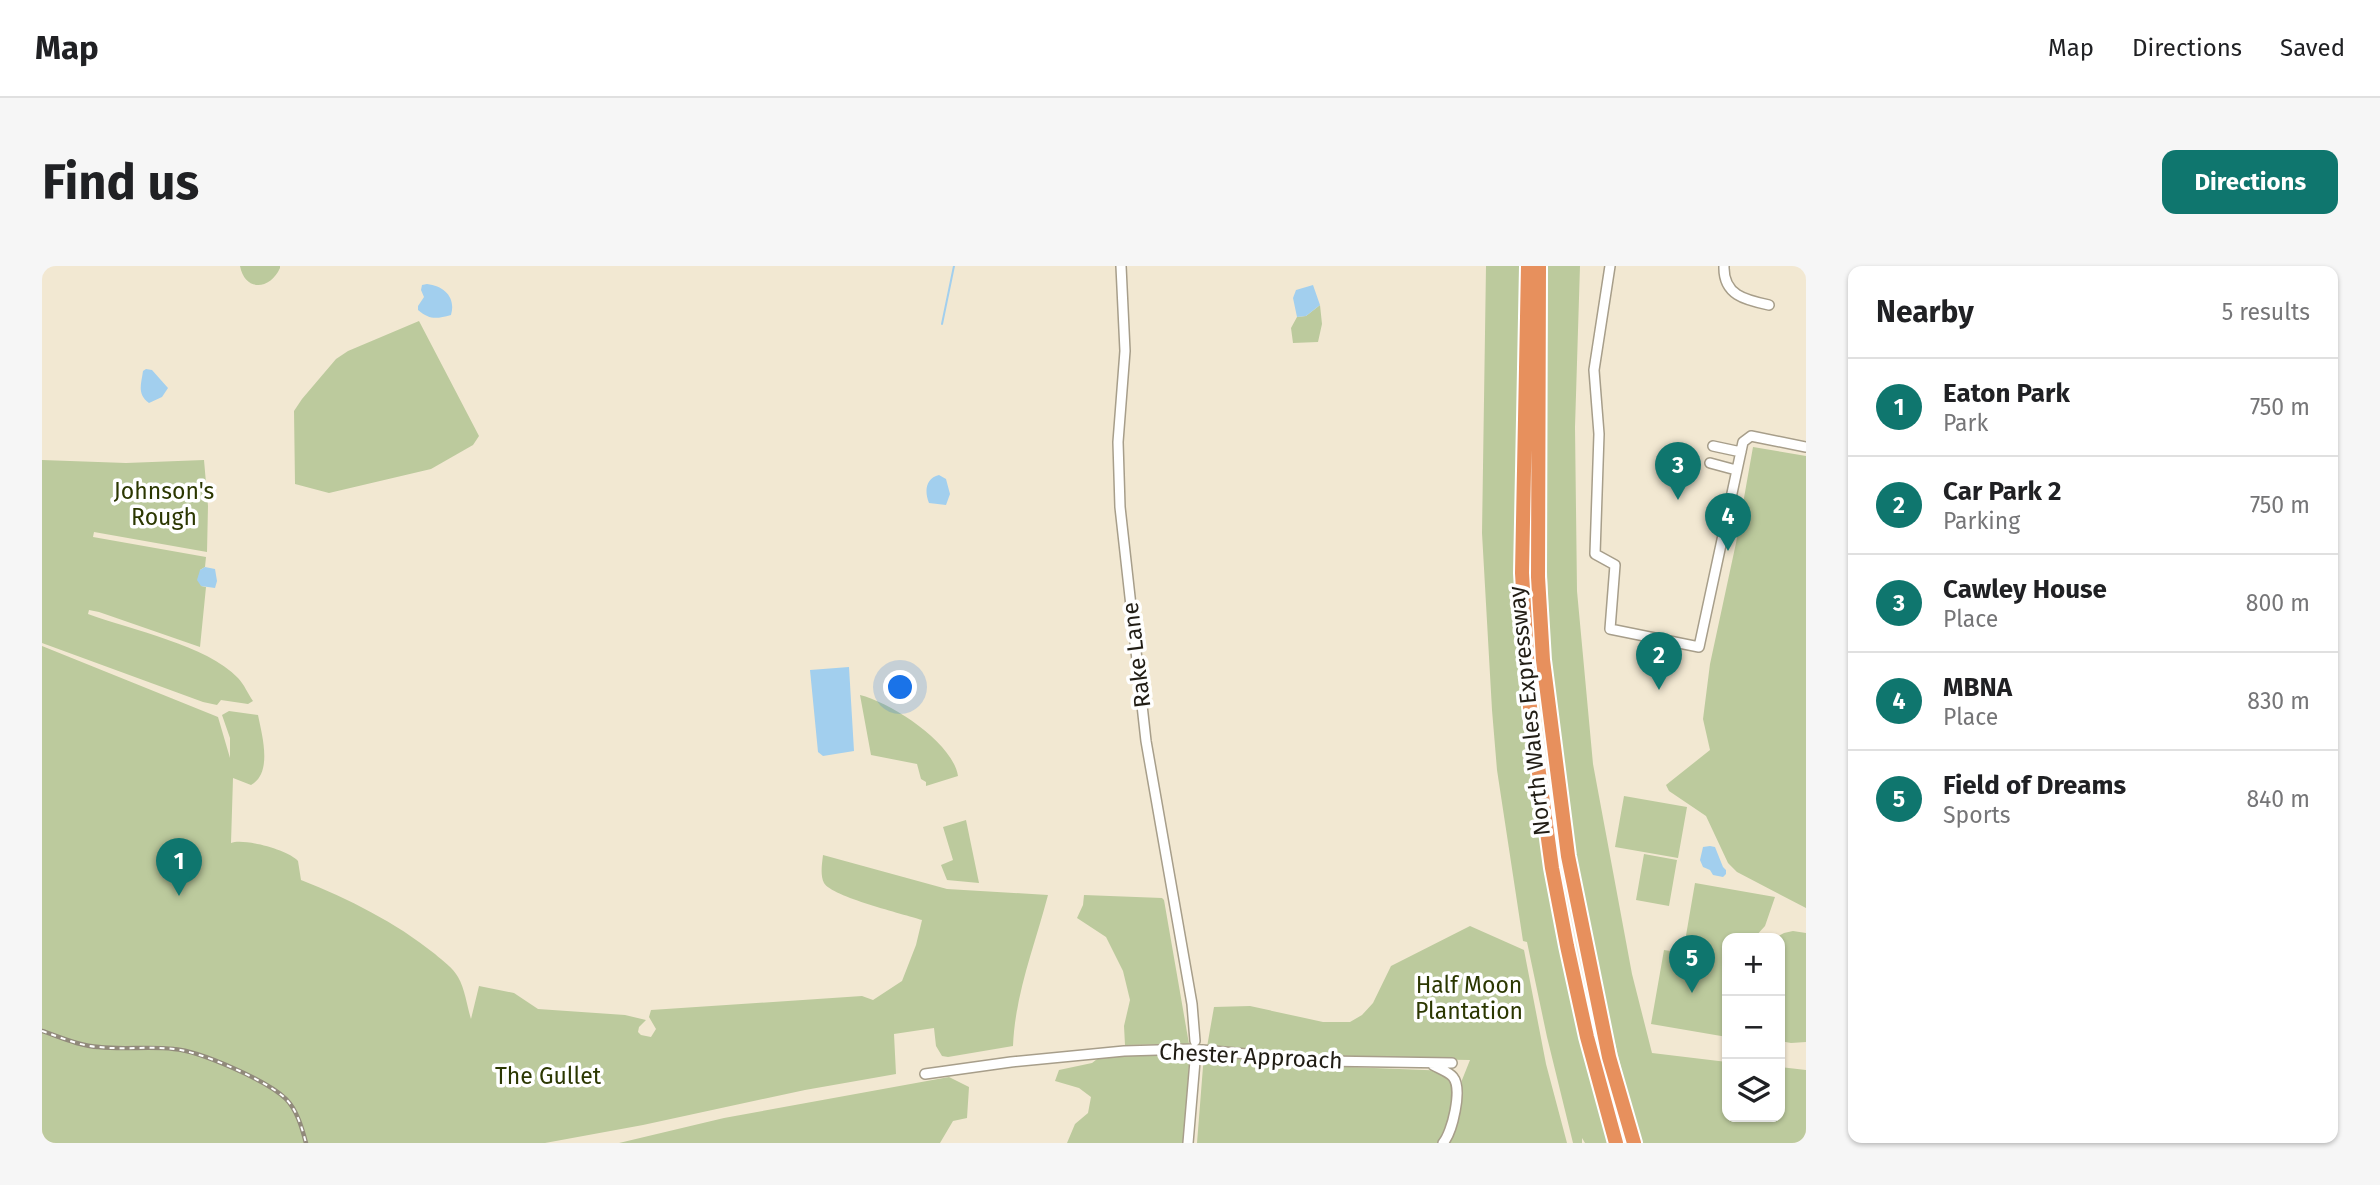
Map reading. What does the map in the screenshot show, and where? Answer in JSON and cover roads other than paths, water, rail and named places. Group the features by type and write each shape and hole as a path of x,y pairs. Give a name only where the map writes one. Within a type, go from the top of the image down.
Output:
{"highway":[{"name":"North Wales Expressway","path":"1528,266 1521,573 1530,707 1552,868 1567,946 1587,1037 1616,1143"},
{"name":"North Wales Expressway","path":"1539,266 1538,577 1554,759 1573,881 1609,1057 1634,1143"}],"street":[{"name":"Rake Lane","path":"1121,266 1125,351 1118,442 1120,502 1146,741 1192,1004 1195,1041"},
{"path":"1611,266 1594,370 1599,434 1595,554 1615,565 1609,629 1699,647 1743,442 1751,436 1806,447"},
{"path":"1724,266 1725,279 1735,295 1769,305"},
{"path":"1713,446 1741,452"},
{"path":"1710,463 1737,470"},
{"name":"Chester Approach","path":"925,1074 1113,1052 1191,1049 1324,1061 1452,1063"},
{"path":"1188,1143 1195,1061"},
{"path":"1429,1063 1454,1078 1457,1085 1452,1123 1443,1143"}],"water":[{"path":"422,285 439,287 448,294 452,303 451,315 433,318 418,310 424,297"},
{"path":"1313,285 1320,305 1306,316 1297,317 1293,298 1296,290"},
{"path":"152,370 168,388 162,397 149,403 141,389 143,371"},
{"path":"939,475 946,479 950,494 946,505 929,503 927,498 929,482"},
{"path":"205,567 215,569 215,588 201,586 197,580 200,570"},
{"path":"849,667 854,751 823,756 818,752 810,670"},
{"path":"1703,847 1715,847 1726,870 1723,877 1713,875 1703,867 1700,860"}],"waterway":[{"path":"942,324 954,266"}],"railway":[{"path":"42,1031 92,1046 186,1051 233,1068 265,1084 290,1103 306,1143"}],"place":[{"name":"Cawley House","path":"1678,500"},
{"name":"MBNA","path":"1728,551"},
{"name":"Car Park 2","path":"1659,690"},
{"name":"Eaton Park","path":"179,896"},
{"name":"Field of Dreams","path":"1692,993"}],"park label":[{"name":"Johnson's Rough","path":"164,504"},
{"name":"Half Moon Plantation","path":"1469,998"},
{"name":"The Gullet","path":"548,1076"}]}
